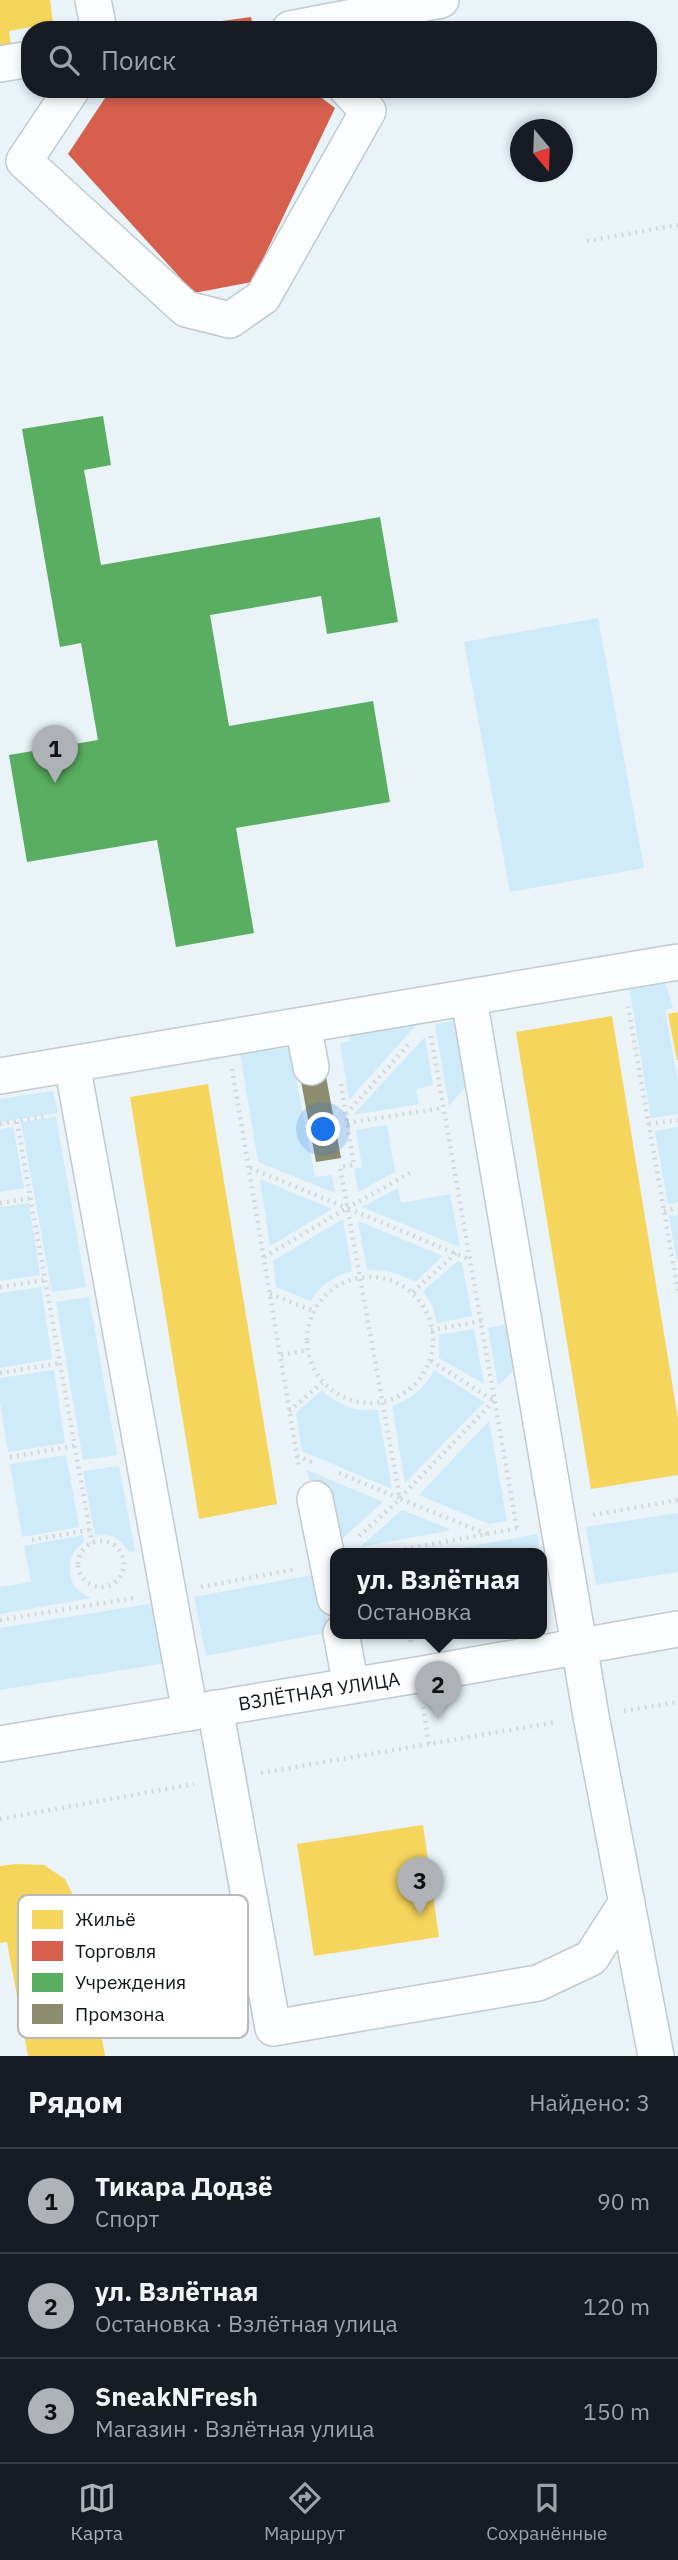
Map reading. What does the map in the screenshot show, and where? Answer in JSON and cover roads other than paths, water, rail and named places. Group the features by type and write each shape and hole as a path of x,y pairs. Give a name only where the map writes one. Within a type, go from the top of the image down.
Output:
{"street":[{"path":"93,0 97,21"},
{"path":"289,19 441,0"},
{"path":"0,64 21,60"},
{"path":"66,98 24,161 186,309 230,320 263,296 368,111 356,98"},
{"path":"0,1076 303,1025 426,1014 469,999 678,962"},
{"path":"469,999 579,1646 656,2056"},
{"path":"303,1025 325,1071"},
{"path":"72,1064 203,1711 228,1778 273,2028 538,1983 591,1958 627,1902"},
{"path":"318,1477 330,1562"},
{"name":"ВЗЛЁТНАЯ УЛИЦА","path":"0,1744 678,1629"},
{"path":"342,1639 352,1686"}],"place":[{"name":"Тикара Додзё","path":"55,783"},
{"name":"ул. Взлётная","path":"438,1719"},
{"name":"SneakNFresh","path":"420,1915"}]}
